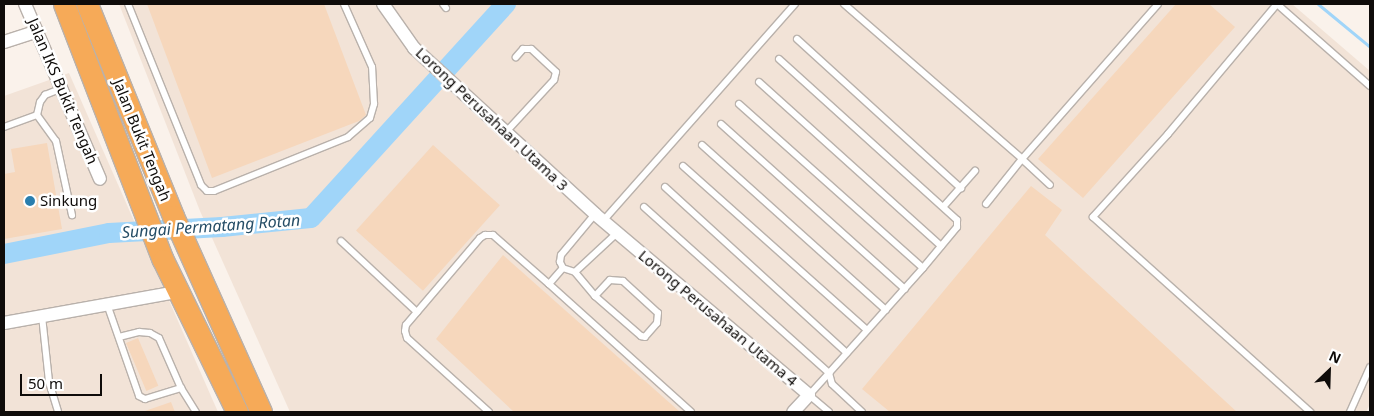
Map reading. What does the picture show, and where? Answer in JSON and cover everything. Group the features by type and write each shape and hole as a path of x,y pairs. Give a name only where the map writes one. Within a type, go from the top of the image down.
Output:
{"highway":[{"name":"Jalan Bukit Tengah","path":"87,4 172,216 261,412"},
{"path":"95,4 110,65"},
{"name":"Jalan Bukit Tengah","path":"64,9 163,260 237,412"}],"street":[{"name":"Jalan IKS Bukit Tengah","path":"25,4 100,178"},
{"name":"Lorong Perusahaan Utama 3","path":"383,4 414,48 606,224"},
{"path":"4,42 37,31"},
{"name":"Lorong Perusahaan Utama 4","path":"606,224 809,395 793,412"},
{"path":"4,323 177,292"}],"lane":[{"path":"128,4 201,185 206,191 214,191 348,137 370,118 374,104 372,67 344,4"},
{"path":"576,272 606,224 795,4"},
{"path":"844,4 1050,184"},
{"path":"986,204 1022,159 1158,4"},
{"path":"1310,412 1093,217 1168,134 1277,4 1370,86"},
{"path":"797,39 961,188"},
{"path":"506,132 554,80 556,72 531,49 523,49 516,56"},
{"path":"779,59 944,206 957,220 958,224 905,289 809,395 829,412"},
{"path":"759,82 941,246"},
{"path":"62,88 45,95 40,102 37,115 56,141 72,215"},
{"path":"739,104 923,268"},
{"path":"4,127 37,115"},
{"path":"721,124 905,289"},
{"path":"702,145 886,310"},
{"path":"683,166 867,330"},
{"path":"944,206 975,171"},
{"path":"665,187 847,353"},
{"path":"644,207 829,373 832,384 862,412"},
{"path":"595,296 610,280 622,281 658,313 657,323 645,337 640,336 595,296 576,272 563,268 560,262 561,255 606,224"},
{"path":"489,412 407,338 404,331 406,325 480,238 486,235 493,235 692,412"},
{"path":"341,241 417,312"},
{"path":"549,284 563,268"},
{"path":"107,304 141,398 181,388"},
{"path":"42,316 49,382 58,412"},
{"path":"119,337 139,332 150,333 158,338 181,388 196,412"},
{"path":"1350,412 1370,367"}],"shaded area":[{"path":"119,4 1292,4 1370,71 1370,404 1366,412 290,412 200,211"},
{"path":"69,73 218,412 4,412 4,96"}],"building":[{"path":"147,4 324,4 366,115 359,121 212,178"},
{"path":"1176,4 1209,4 1235,27 1083,198 1038,159"},
{"name":"Sinkung","path":"47,143 62,229 4,239 4,174 15,172 11,149"},
{"path":"433,145 500,205 423,291 356,230"},
{"path":"1031,186 1062,210 1045,235 1237,412 890,412 862,389"},
{"path":"503,255 680,412 514,412 436,339"},
{"path":"138,338 158,386 146,391 126,343"},
{"path":"171,402 175,412 145,412 145,411"}],"waterway":[{"name":"Sungai Permatang Rotan","path":"4,254 109,233 222,227 311,218 506,4"},
{"path":"1318,4 1370,47"}],"place":[{"name":"Sinkung","path":"30,201"}]}
